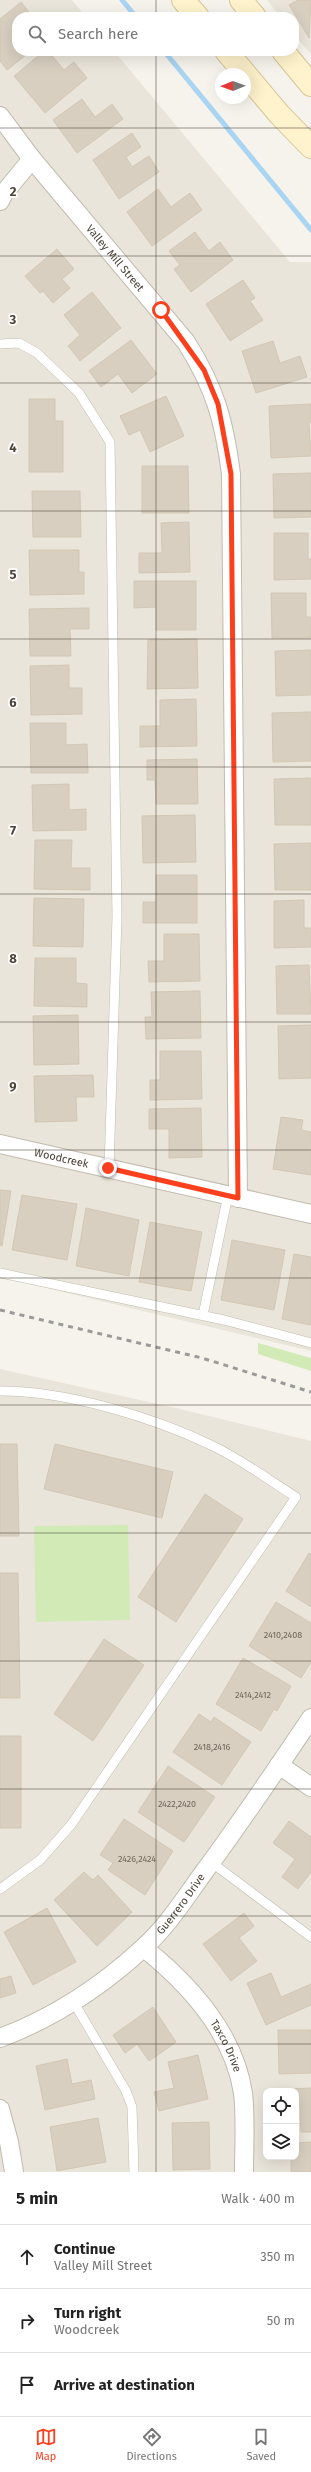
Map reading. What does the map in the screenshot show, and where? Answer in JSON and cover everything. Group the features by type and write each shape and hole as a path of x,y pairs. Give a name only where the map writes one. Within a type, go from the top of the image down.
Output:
{"main road":[{"path":"183,0 194,12"},
{"path":"241,0 251,12"},
{"path":"230,56 279,114 311,147"},
{"path":"287,56 311,85"}],"street":[{"name":"Valley Mill Street","path":"0,116 32,159 186,342 204,370 218,404 227,442 231,474 233,1197"},
{"path":"0,201 4,193 32,159"},
{"name":"Woodcreek","path":"0,1144 311,1214"},
{"name":"Guerrero Drive","path":"0,2038 90,1992 144,1948 174,1913 311,1718"},
{"path":"279,1765 311,1788"},
{"name":"Taxco Drive","path":"144,1948 169,1968 212,2018 234,2060 243,2093 244,2172"},
{"path":"0,2109 10,2142 14,2172"}],"lane":[{"path":"0,344 19,343 37,353 79,393 110,442 117,917 108,1168"},
{"path":"203,1315 233,1197"},
{"path":"0,1273 203,1315 311,1343"},
{"path":"0,1391 66,1399 123,1412 162,1424 214,1446 296,1497 71,1825 40,1860 0,1889"},
{"path":"211,1862 311,1937"},
{"path":"73,2001 126,2091 132,2107 134,2172"}],"shaded area":[{"path":"0,0 72,0 82,12 12,12 12,56 118,56 290,262 311,262 311,1351 0,1277"},
{"path":"267,0 311,0 311,54 299,41 299,12 276,12"},
{"path":"0,1369 176,1408 311,1441 311,2172 0,2172"}],"green space":[{"path":"258,1343 311,1358 311,1371 258,1354"},
{"path":"128,1525 130,1620 36,1622 34,1526"}],"building":[{"path":"298,0 311,0 309,38 299,22 299,12 293,12 289,5"},
{"path":"21,2 29,12 12,12 12,56 25,56 7,70 0,61 0,19"},
{"path":"38,56 52,56 64,70 74,62 87,78 45,113 14,76"},
{"path":"82,99 95,117 112,104 123,119 77,153 53,120"},
{"path":"132,133 141,147 126,157 132,167 149,156 159,172 119,199 93,160"},
{"path":"158,189 171,207 190,193 202,210 152,246 127,212"},
{"path":"195,232 209,251 220,242 233,260 191,292 174,269 180,265 169,251"},
{"path":"57,249 74,269 62,279 70,288 53,303 43,291 40,293 25,276"},
{"path":"243,280 255,298 250,301 263,320 230,341 206,304"},
{"path":"92,292 121,328 80,361 68,346 80,335 64,315"},
{"path":"131,340 157,374 132,393 118,374 101,387 89,371"},
{"path":"273,341 280,363 300,356 307,377 256,393 242,351"},
{"path":"166,396 184,436 150,452 140,430 129,435 120,416"},
{"path":"29,399 55,399 55,421 63,421 63,472 29,472"},
{"path":"311,404 311,422 309,422 311,456 271,458 269,406"},
{"path":"142,466 188,466 189,513 142,513"},
{"path":"311,473 311,517 274,518 273,474"},
{"path":"32,491 80,491 81,537 33,537"},
{"path":"189,522 190,572 139,573 139,553 162,553 161,523"},
{"path":"274,533 308,533 308,559 311,559 311,579 274,580"},
{"path":"29,550 79,550 79,572 84,572 84,594 30,595"},
{"path":"134,581 196,581 196,630 156,630 156,607 134,608"},
{"path":"271,593 306,593 306,617 311,617 311,638 272,638"},
{"path":"89,608 89,629 70,629 71,656 30,656 29,609"},
{"path":"197,639 198,688 147,689 148,640"},
{"path":"311,650 311,695 276,696 275,651"},
{"path":"69,665 69,688 82,688 82,714 31,715 30,666"},
{"path":"196,699 197,746 140,747 140,726 160,726 160,700"},
{"path":"311,712 311,761 273,762 272,713"},
{"path":"30,723 66,723 66,745 87,744 88,773 31,773"},
{"path":"197,759 198,804 156,804 155,780 147,780 147,760"},
{"path":"311,778 311,825 275,825 274,779"},
{"path":"69,784 69,810 86,809 86,830 33,831 32,785"},
{"path":"195,815 196,862 143,863 142,816"},
{"path":"35,840 72,840 71,868 90,868 90,890 34,889"},
{"path":"311,843 311,890 275,890 274,844"},
{"path":"156,875 197,875 197,923 143,923 143,902 156,902"},
{"path":"34,898 84,899 83,947 33,946"},
{"path":"304,900 304,928 311,928 311,947 274,948 274,901"},
{"path":"164,934 199,934 200,981 149,982 148,961 164,961"},
{"path":"35,958 76,958 76,983 87,984 87,1007 34,1006"},
{"path":"309,965 311,1014 277,1014 276,966"},
{"path":"200,991 201,1038 146,1039 145,1017 152,1017 151,992"},
{"path":"78,1015 79,1064 34,1065 33,1016"},
{"path":"311,1025 311,1078 279,1079 278,1026"},
{"path":"160,1051 201,1051 202,1099 150,1100 150,1080 160,1080"},
{"path":"93,1075 94,1097 76,1097 77,1121 35,1122 34,1076"},
{"path":"201,1108 202,1157 169,1158 169,1129 149,1129 149,1109"},
{"path":"281,1117 303,1120 301,1130 311,1132 311,1175 273,1169"},
{"path":"0,1190 11,1191 2,1246 0,1245"},
{"path":"22,1195 77,1204 67,1260 12,1250"},
{"path":"86,1208 139,1220 129,1276 76,1266"},
{"path":"150,1222 202,1232 191,1291 139,1282"},
{"path":"232,1240 285,1250 274,1310 221,1300"},
{"path":"294,1254 311,1257 311,1325 282,1319"},
{"path":"0,1444 17,1444 19,1536 0,1536"},
{"path":"55,1444 173,1472 162,1518 44,1489"},
{"path":"205,1494 243,1519 176,1622 138,1597"},
{"path":"309,1553 311,1554 311,1607 286,1591"},
{"path":"0,1573 18,1573 20,1698 0,1698"},
{"path":"276,1602 311,1623 311,1662 301,1678 249,1646"},
{"path":"104,1639 144,1665 93,1741 54,1714"},
{"path":"243,1658 291,1686 277,1711 274,1709 261,1731 216,1704"},
{"path":"199,1714 211,1722 214,1717 251,1742 222,1785 173,1752"},
{"path":"0,1736 21,1736 21,1828 0,1828"},
{"path":"168,1766 215,1797 184,1842 138,1812"},
{"path":"124,1819 173,1851 145,1895 108,1870 113,1863 100,1855"},
{"path":"289,1821 311,1837 311,1872 298,1889 282,1877 295,1859 273,1843"},
{"path":"84,1872 93,1880 98,1875 132,1912 97,1946 54,1900"},
{"path":"47,1908 76,1962 33,1985 4,1932"},
{"path":"244,1913 254,1926 239,1938 257,1961 231,1981 203,1944"},
{"path":"271,1973 281,1997 311,1984 311,2005 266,2025 247,1983"},
{"path":"11,1976 16,1993 0,1998 0,1979"},
{"path":"153,2007 176,2042 149,2061 137,2044 125,2053 113,2035"},
{"path":"278,2030 311,2030 311,2073 279,2074"},
{"path":"198,2055 208,2099 159,2111 154,2092 174,2088 168,2062"},
{"path":"67,2059 72,2084 91,2080 95,2099 45,2110 36,2066"},
{"path":"299,2088 311,2088 311,2132 301,2132"},
{"path":"98,2118 106,2162 57,2171 50,2127"},
{"path":"209,2122 210,2169 173,2170 172,2123"},
{"path":"311,2142 311,2172 291,2172 291,2160 299,2160 299,2143"}],"waterway":[{"path":"122,0 132,12"},
{"path":"168,56 311,230"}],"railway":[{"path":"0,1310 202,1358 311,1392"}],"route":[{"path":"108,1168 238,1198 231,474 227,442 218,404 204,370 186,342 161,310"}]}
